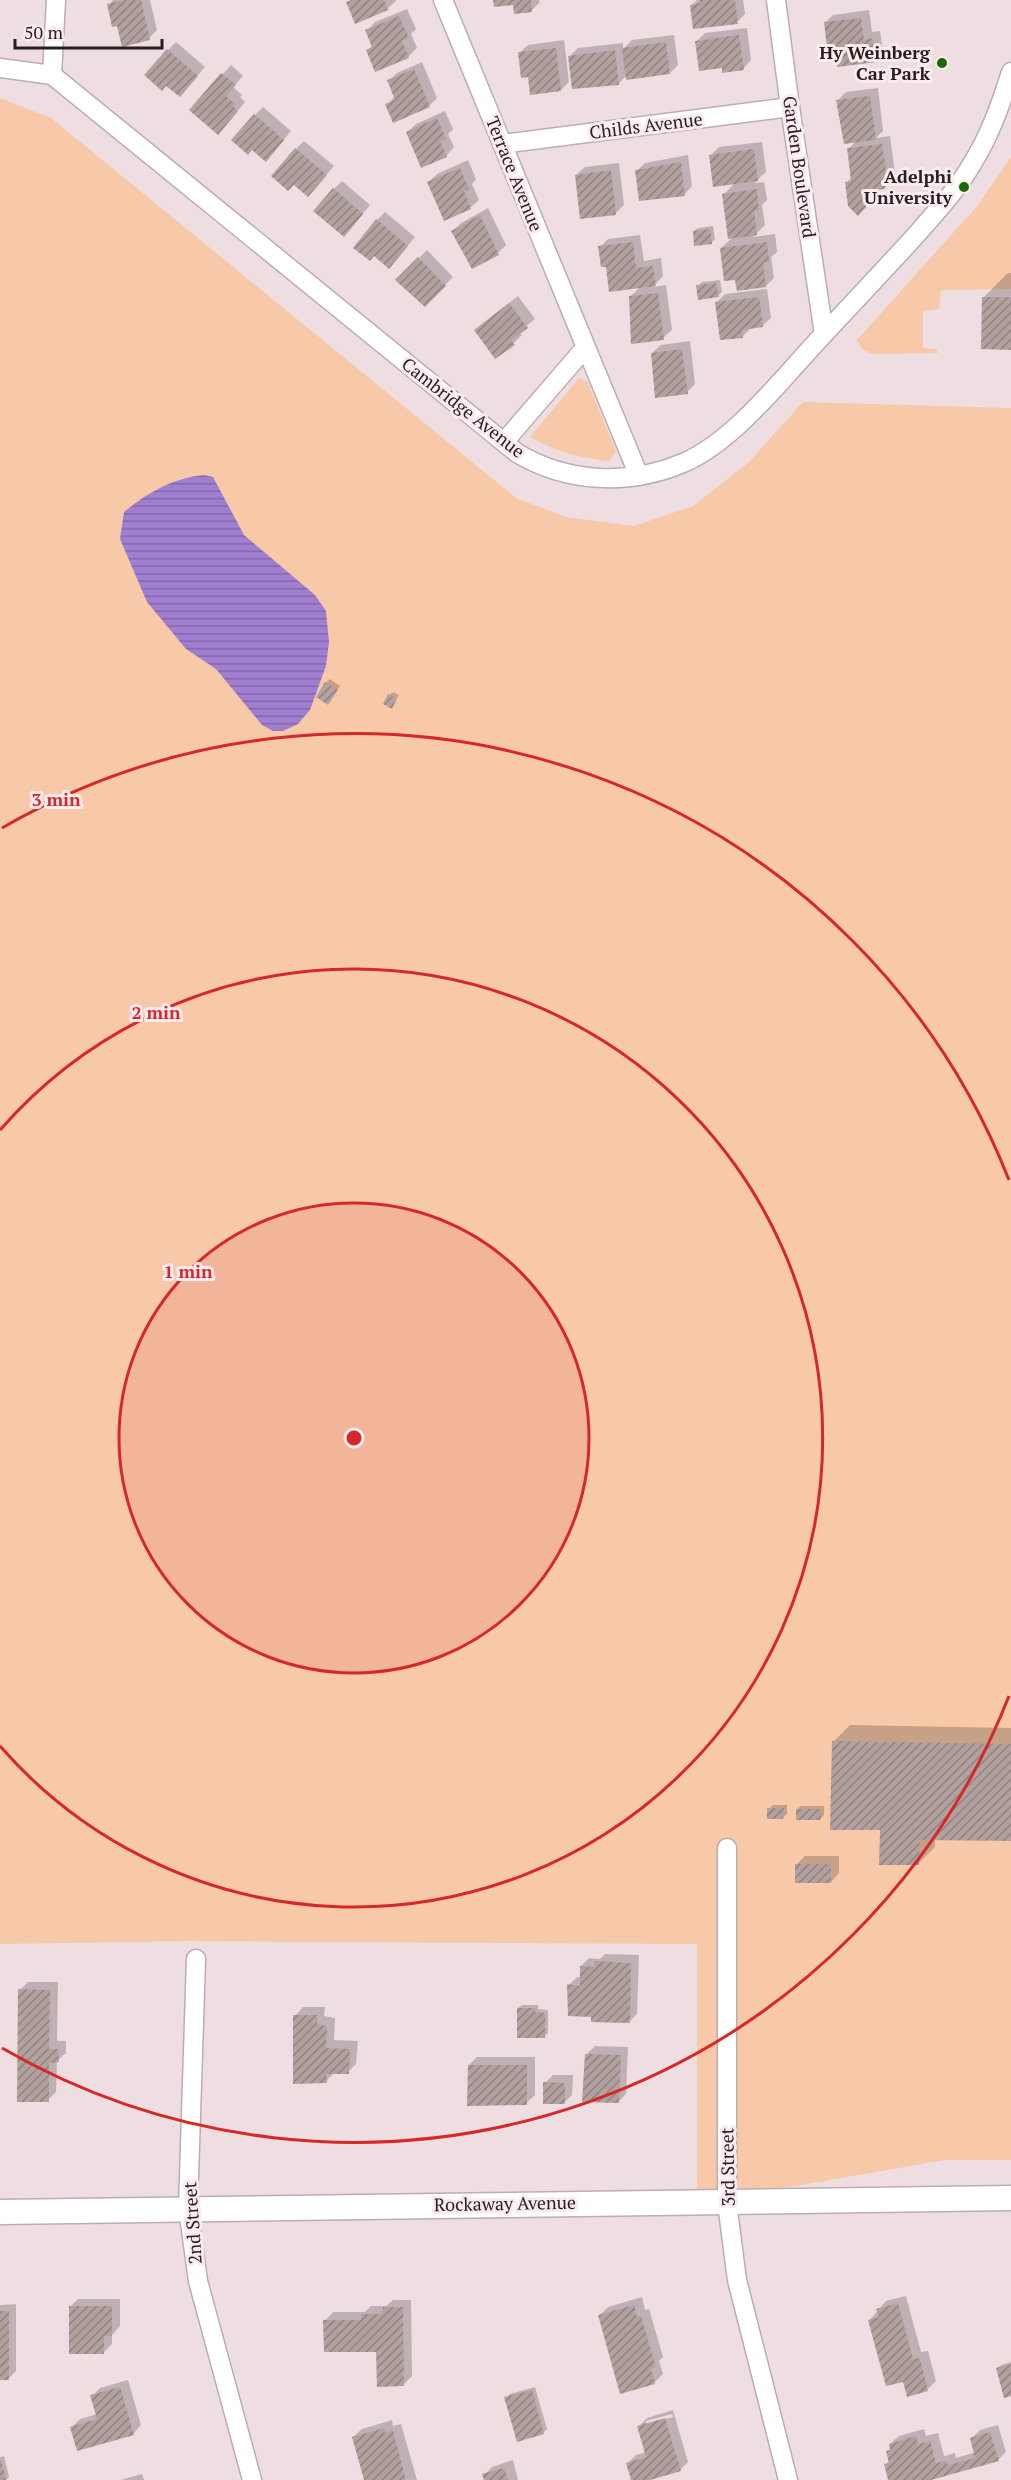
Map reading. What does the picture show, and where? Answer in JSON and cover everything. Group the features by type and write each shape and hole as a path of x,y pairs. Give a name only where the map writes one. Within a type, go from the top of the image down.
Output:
{"main road":[{"name":"Rockaway Avenue","path":"0,2212 1011,2198"}],"street":[{"path":"0,68 52,75 56,0"},
{"name":"Terrace Avenue","path":"443,0 639,476"},
{"name":"Garden Boulevard","path":"776,0 824,334"},
{"name":"Cambridge Avenue","path":"52,75 504,442 532,462 554,470 609,479 639,476 684,463 719,441 741,421 882,272 956,187 972,165 991,130 1011,72"},
{"name":"Childs Avenue","path":"502,144 790,107"},
{"path":"504,442 585,348"},
{"name":"3rd Street","path":"727,1848 727,2203 737,2280 788,2480"},
{"name":"2nd Street","path":"196,1959 188,2208 198,2281 252,2480"}],"shaded area":[{"path":"0,98 51,118 516,498 566,517 634,526 693,506 749,462 803,402 1011,408 1011,2160 945,2160 697,2203 697,1944 188,1941 0,1944"},
{"path":"1011,157 1011,289 941,290 939,309 923,311 923,348 936,349 938,353 872,354 862,349 857,340 978,205"},
{"path":"579,378 587,381 616,451 609,461 568,454 530,437"},
{"path":"204,475 213,477 244,535 315,595 326,611 329,642 326,666 310,710 298,724 283,731 273,731 262,725 216,669 186,649 147,602 120,539 124,512 133,505 171,483"}],"building":[{"path":"124,0 141,0 150,40 122,47 117,26 112,27 107,4"},
{"path":"384,0 388,10 355,24 346,2"},
{"path":"493,0 531,0 532,12 514,14 513,5 494,7"},
{"path":"700,0 735,0 738,24 693,29 690,5 700,3"},
{"path":"399,16 409,38 402,41 409,58 375,72 366,50 372,47 365,30"},
{"path":"861,18 864,40 872,38 876,62 837,67 834,46 827,47 824,22"},
{"path":"739,35 744,70 722,73 722,68 699,71 695,41"},
{"path":"666,42 670,74 626,80 622,48"},
{"path":"556,48 561,91 530,95 528,77 521,78 518,52"},
{"path":"167,49 198,76 180,97 166,86 162,91 144,75"},
{"path":"615,50 619,85 572,89 568,56"},
{"path":"414,69 430,107 393,123 385,104 395,100 387,80"},
{"path":"221,73 236,85 226,96 235,104 233,106 238,111 218,135 189,110"},
{"path":"870,96 876,140 844,144 836,100"},
{"path":"254,114 284,140 266,162 252,150 248,155 231,140"},
{"path":"437,118 446,139 440,141 447,157 421,168 406,132"},
{"path":"882,144 888,183 884,189 875,190 877,195 858,216 848,206 845,182 851,181 847,148"},
{"path":"295,148 327,175 308,197 294,185 288,191 271,176"},
{"path":"754,149 758,181 713,187 709,155"},
{"path":"681,162 685,196 639,201 635,170"},
{"path":"460,168 469,189 464,191 471,209 444,221 427,182"},
{"path":"611,170 616,215 580,219 575,175"},
{"path":"333,188 363,214 344,237 313,211"},
{"path":"757,189 759,210 754,210 757,235 728,239 722,194"},
{"path":"480,215 499,255 472,269 451,231"},
{"path":"376,219 408,246 389,269 374,256 370,261 353,248"},
{"path":"710,229 712,244 694,246 693,231"},
{"path":"633,242 636,268 653,266 656,286 609,292 606,267 601,267 598,246"},
{"path":"767,242 769,262 763,263 766,287 737,291 735,280 724,281 720,248"},
{"path":"418,257 446,286 425,307 395,280"},
{"path":"716,283 719,297 698,300 696,285"},
{"path":"658,293 664,340 631,344 629,296"},
{"path":"759,297 763,327 742,330 743,338 720,340 715,302"},
{"path":"982,297 1011,297 1011,350 981,349"},
{"path":"509,303 528,328 511,340 515,345 495,359 474,330"},
{"path":"682,349 688,394 655,398 651,353"},
{"path":"325,682 338,690 328,705 316,697"},
{"path":"388,694 397,699 392,709 383,704"},
{"path":"832,1741 1011,1744 1011,1841 920,1840 919,1865 879,1865 880,1830 830,1830"},
{"path":"767,1808 784,1808 783,1819 767,1819"},
{"path":"796,1809 821,1809 821,1820 796,1820"},
{"path":"795,1864 831,1864 831,1883 795,1883"},
{"path":"595,1961 631,1963 630,2023 591,2022 591,2017 568,2016 567,1984 580,1986 580,1966 595,1967"},
{"path":"18,1989 50,1990 49,2049 58,2049 59,2062 49,2063 49,2102 17,2102"},
{"path":"517,2008 535,2008 535,2012 545,2013 545,2038 517,2038"},
{"path":"293,2015 317,2015 317,2024 327,2026 326,2048 350,2049 349,2074 326,2074 327,2083 293,2084"},
{"path":"585,2054 621,2055 619,2103 582,2102"},
{"path":"468,2065 527,2065 527,2105 467,2106"},
{"path":"543,2082 565,2083 565,2104 543,2104"},
{"path":"898,2303 913,2359 920,2358 928,2391 907,2397 903,2382 886,2386 868,2320 879,2317 876,2309"},
{"path":"634,2305 637,2317 641,2316 656,2367 651,2368 655,2384 620,2394 598,2315"},
{"path":"69,2306 112,2306 112,2336 104,2336 104,2354 69,2354"},
{"path":"383,2307 403,2307 404,2386 377,2387 376,2352 324,2352 323,2320 361,2320 361,2314 383,2314"},
{"path":"0,2311 9,2311 9,2380 0,2380"},
{"path":"1011,2364 1011,2396 1004,2398 996,2368"},
{"path":"120,2387 134,2435 77,2451 70,2427 97,2419 90,2395"},
{"path":"532,2390 544,2434 517,2442 504,2397"},
{"path":"665,2418 681,2471 650,2480 631,2480 626,2463 646,2457 637,2426"},
{"path":"384,2428 385,2433 393,2431 406,2480 364,2480 352,2437"},
{"path":"990,2432 999,2461 931,2480 888,2480 884,2464 889,2463 886,2451 890,2450 889,2444 916,2436 918,2444 930,2441 936,2463 946,2461 948,2465 975,2458 970,2438"},
{"path":"1,2461 6,2480 0,2480"},
{"path":"504,2468 508,2480 484,2480 482,2474"}],"place":[{"name":"Hy Weinberg Car Park","path":"942,63"},
{"name":"Adelphi University","path":"964,187"}]}
